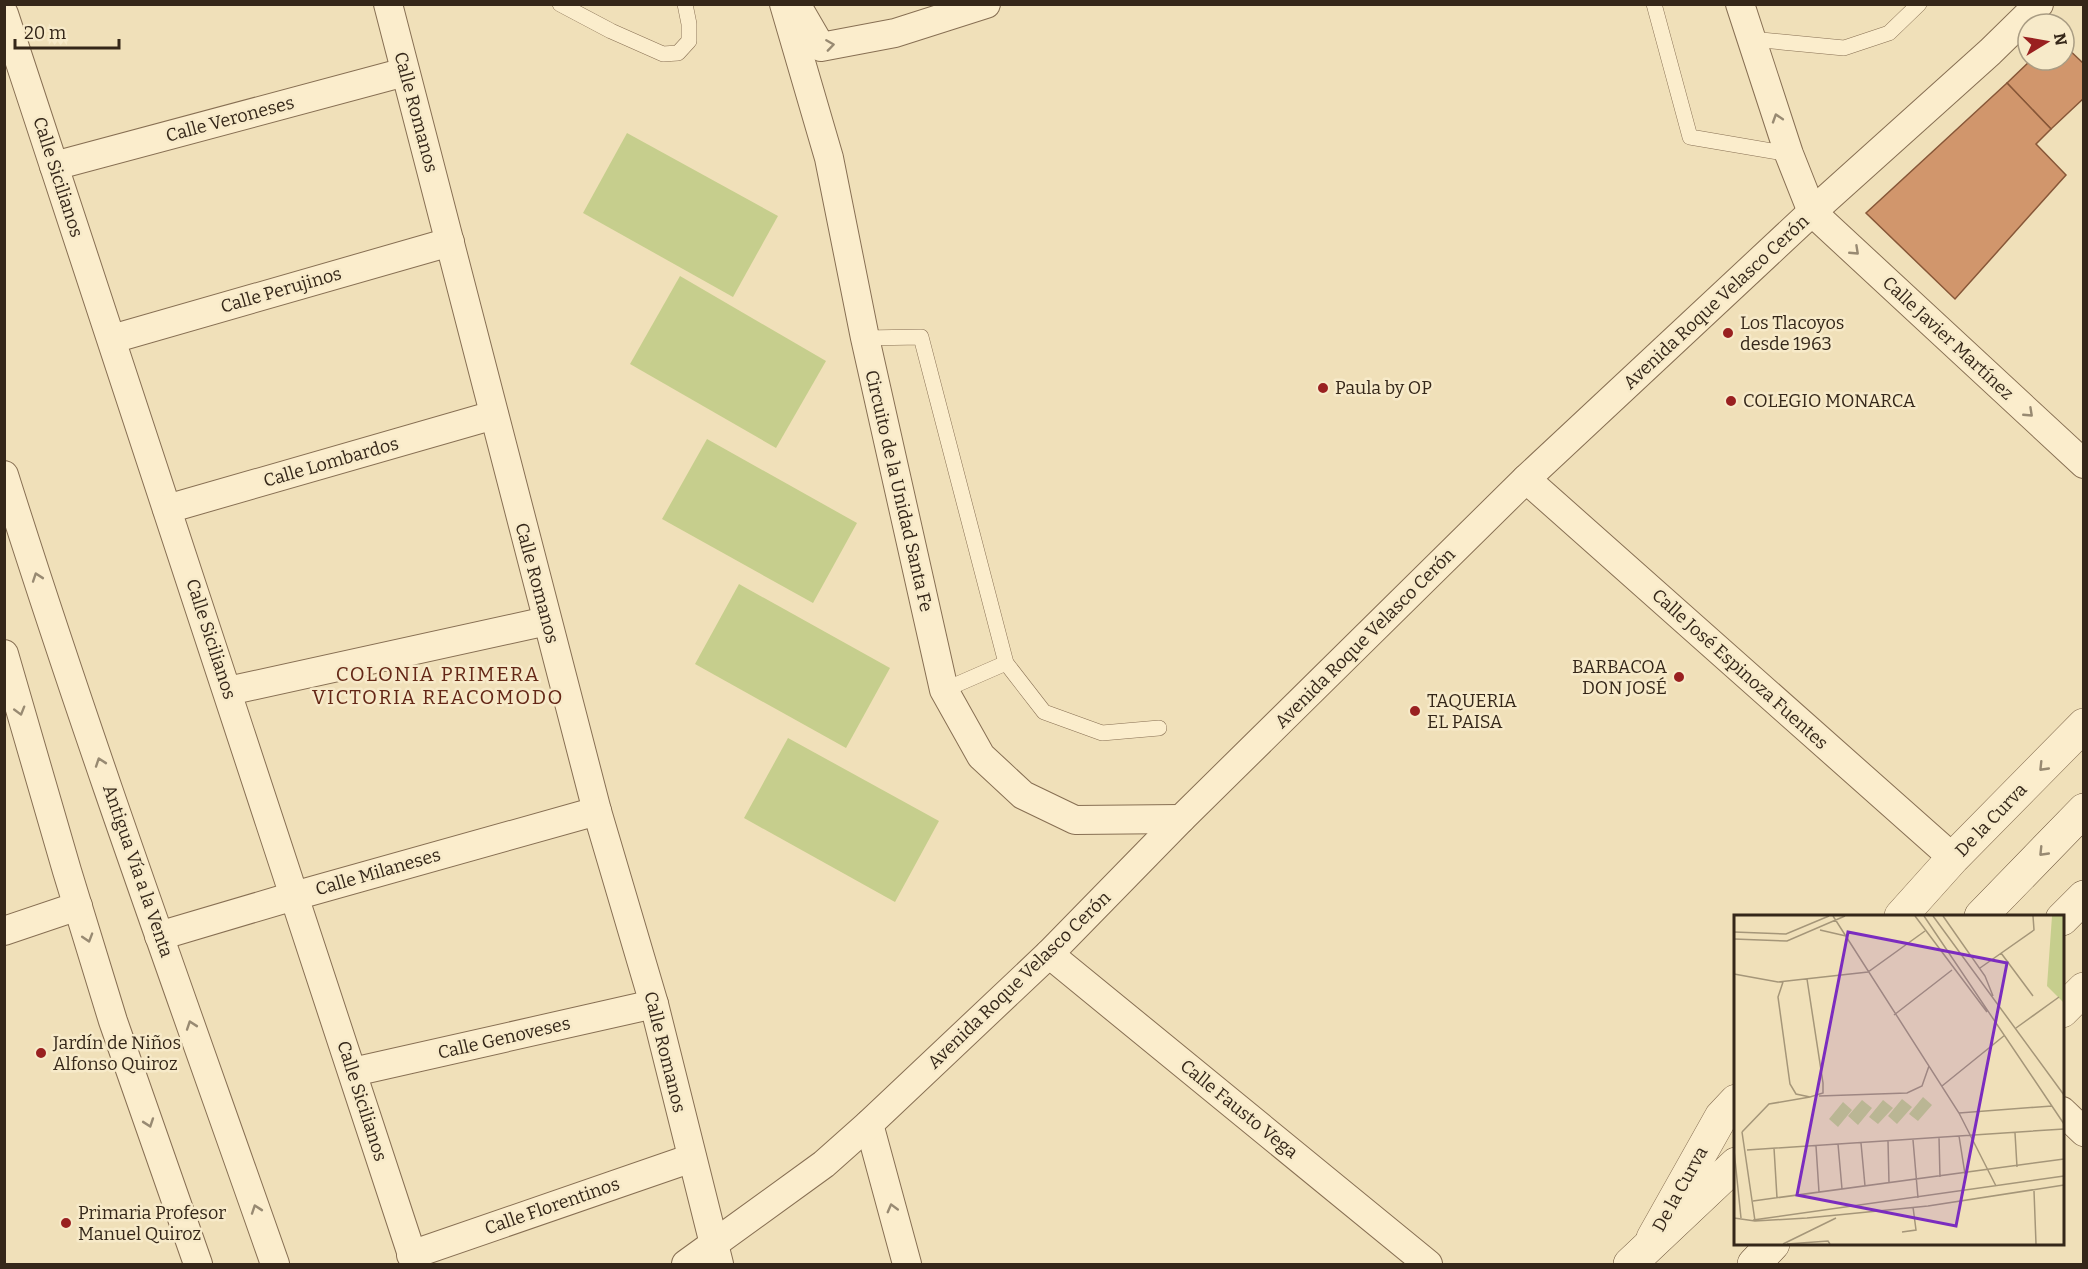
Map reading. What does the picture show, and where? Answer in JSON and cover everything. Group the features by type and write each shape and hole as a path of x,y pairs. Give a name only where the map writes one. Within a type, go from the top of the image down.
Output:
{"street":[{"name":"Calle Romanos","path":"388,4 597,811 654,1004 716,1254"},
{"name":"Circuito de la Unidad Santa Fe","path":"784,4 829,158 865,338 944,690 981,756 1023,795 1075,820 1181,819"},
{"path":"796,4 821,47 895,33 986,4"},
{"path":"1740,4 1789,154 1812,212"},
{"name":"Avenida Roque Velasco Cerón","path":"686,1264 716,1254 869,1124 1049,954 1181,819 1526,479 1812,212 1990,52 2039,4"},
{"name":"Calle Sicilianos","path":"4,14 413,1260"},
{"name":"Calle Veroneses","path":"54,166 405,72"},
{"name":"Calle Javier Martínez","path":"1812,212 2084,464"},
{"name":"Calle Perujinos","path":"112,339 450,242"},
{"name":"Calle Lombardos","path":"168,509 494,415"},
{"name":"Antigua Vía a la Venta","path":"4,475 35,573 159,936 275,1264"},
{"name":"Calle José Espinoza Fuentes","path":"1526,479 1953,858"},
{"path":"228,691 547,621"},
{"path":"4,654 113,1021 198,1264"},
{"name":"De la Curva","path":"1902,915 1953,858 2084,725"},
{"path":"1982,915 2084,810"},
{"name":"Calle Milaneses","path":"159,936 597,811"},
{"path":"2064,917 2084,897"},
{"path":"4,931 78,906"},
{"name":"Calle Fausto Vega","path":"1049,954 1428,1264"},
{"path":"2064,1009 2084,989"},
{"name":"Calle Genoveses","path":"353,1072 654,1004"},
{"name":"De la Curva","path":"1639,1256 1721,1117 1734,1103"},
{"path":"2064,1113 2084,1132"},
{"path":"869,1124 907,1264"},
{"name":"Calle Florentinos","path":"413,1260 692,1158"},
{"path":"1639,1256 1734,1166"},
{"path":"1754,1264 1772,1245"}],"lane":[{"path":"560,4 611,31 663,54 678,53 689,41 689,24 684,4"},
{"path":"1654,4 1690,137 1789,154"},
{"path":"1751,39 1844,48 1889,33 1919,4"},
{"path":"865,338 921,337 1006,663 1044,711 1102,733 1159,728"},
{"path":"944,690 1006,663"}],"green space":[{"path":"627,133 778,216 733,297 583,213"},
{"path":"680,276 826,361 776,448 630,364"},
{"path":"707,439 857,523 813,603 662,519"},
{"path":"739,584 890,668 846,748 695,664"},
{"path":"788,738 939,821 895,902 744,818"}],"building":[{"path":"2076,56 2084,64 2084,98 2051,129 2007,83 2018,72 2076,72"},
{"path":"2007,83 2051,129 2036,144 2066,175 1955,299 1866,213"}],"place":[{"name":"Los Tlacoyos desde 1963","path":"1728,333"},
{"name":"Paula by OP","path":"1323,388"},
{"name":"COLEGIO MONARCA","path":"1731,401"},
{"name":"BARBACOA DON JOSÉ","path":"1679,677"},
{"name":"TAQUERIA EL PAISA","path":"1415,711"},
{"name":"Jardín de Niños Alfonso Quiroz","path":"41,1053"},
{"name":"Primaria Profesor Manuel Quiroz","path":"66,1223"}],"district":[{"name":"COLONIA PRIMERA VICTORIA REACOMODO","path":"438,686"}]}
